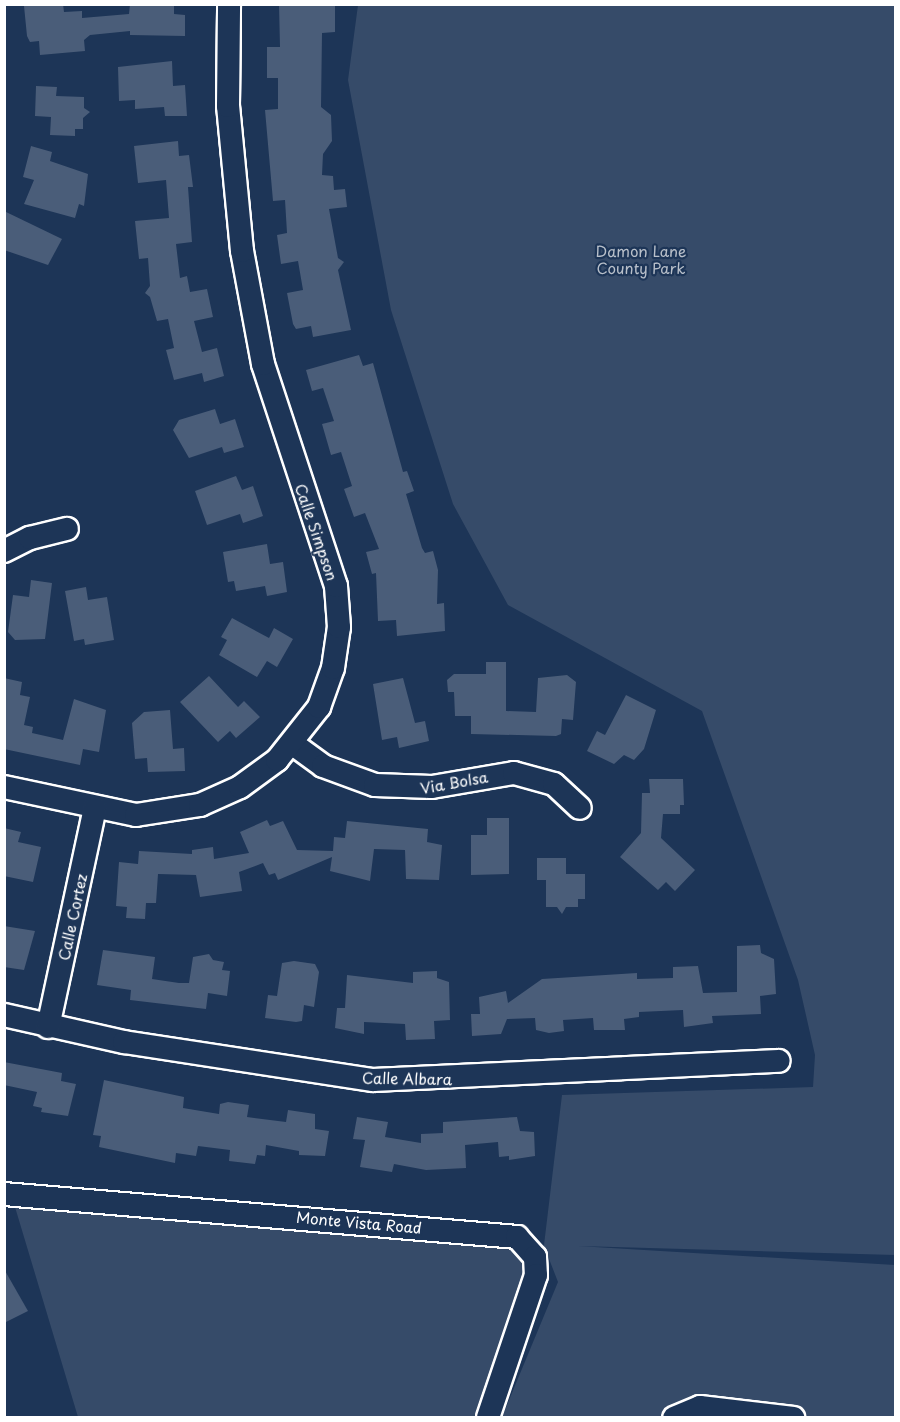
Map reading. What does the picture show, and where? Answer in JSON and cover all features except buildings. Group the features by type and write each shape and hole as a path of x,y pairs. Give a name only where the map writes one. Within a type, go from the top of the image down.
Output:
{"street":[{"name":"Calle Simpson","path":"4,787 136,815 200,805 259,775 292,744 327,688 337,648 338,606 331,566 288,449 263,364 242,251 228,106 229,4"},
{"path":"4,551 30,538 67,529"},
{"name":"Via Bolsa","path":"292,744 323,766 375,785 413,789 501,774 528,775 554,784 580,808"},
{"name":"Calle Cortez","path":"48,1027 95,808"},
{"name":"Calle Albara","path":"4,1015 48,1027 373,1080 779,1061"},
{"name":"Monte Vista Road","path":"4,1194 518,1237 535,1257 537,1275 488,1418"},
{"path":"674,1418 700,1407 793,1418"}],"green space":[{"name":"Damon Lane County Park","path":"358,5 895,5 895,1255 578,1246 895,1265 895,1417 502,1417 558,1282 544,1246 476,1417 78,1417 15,1207 544,1245 562,1095 813,1087 815,1055 798,980 702,711 508,605 453,504 391,310 348,80"}]}
